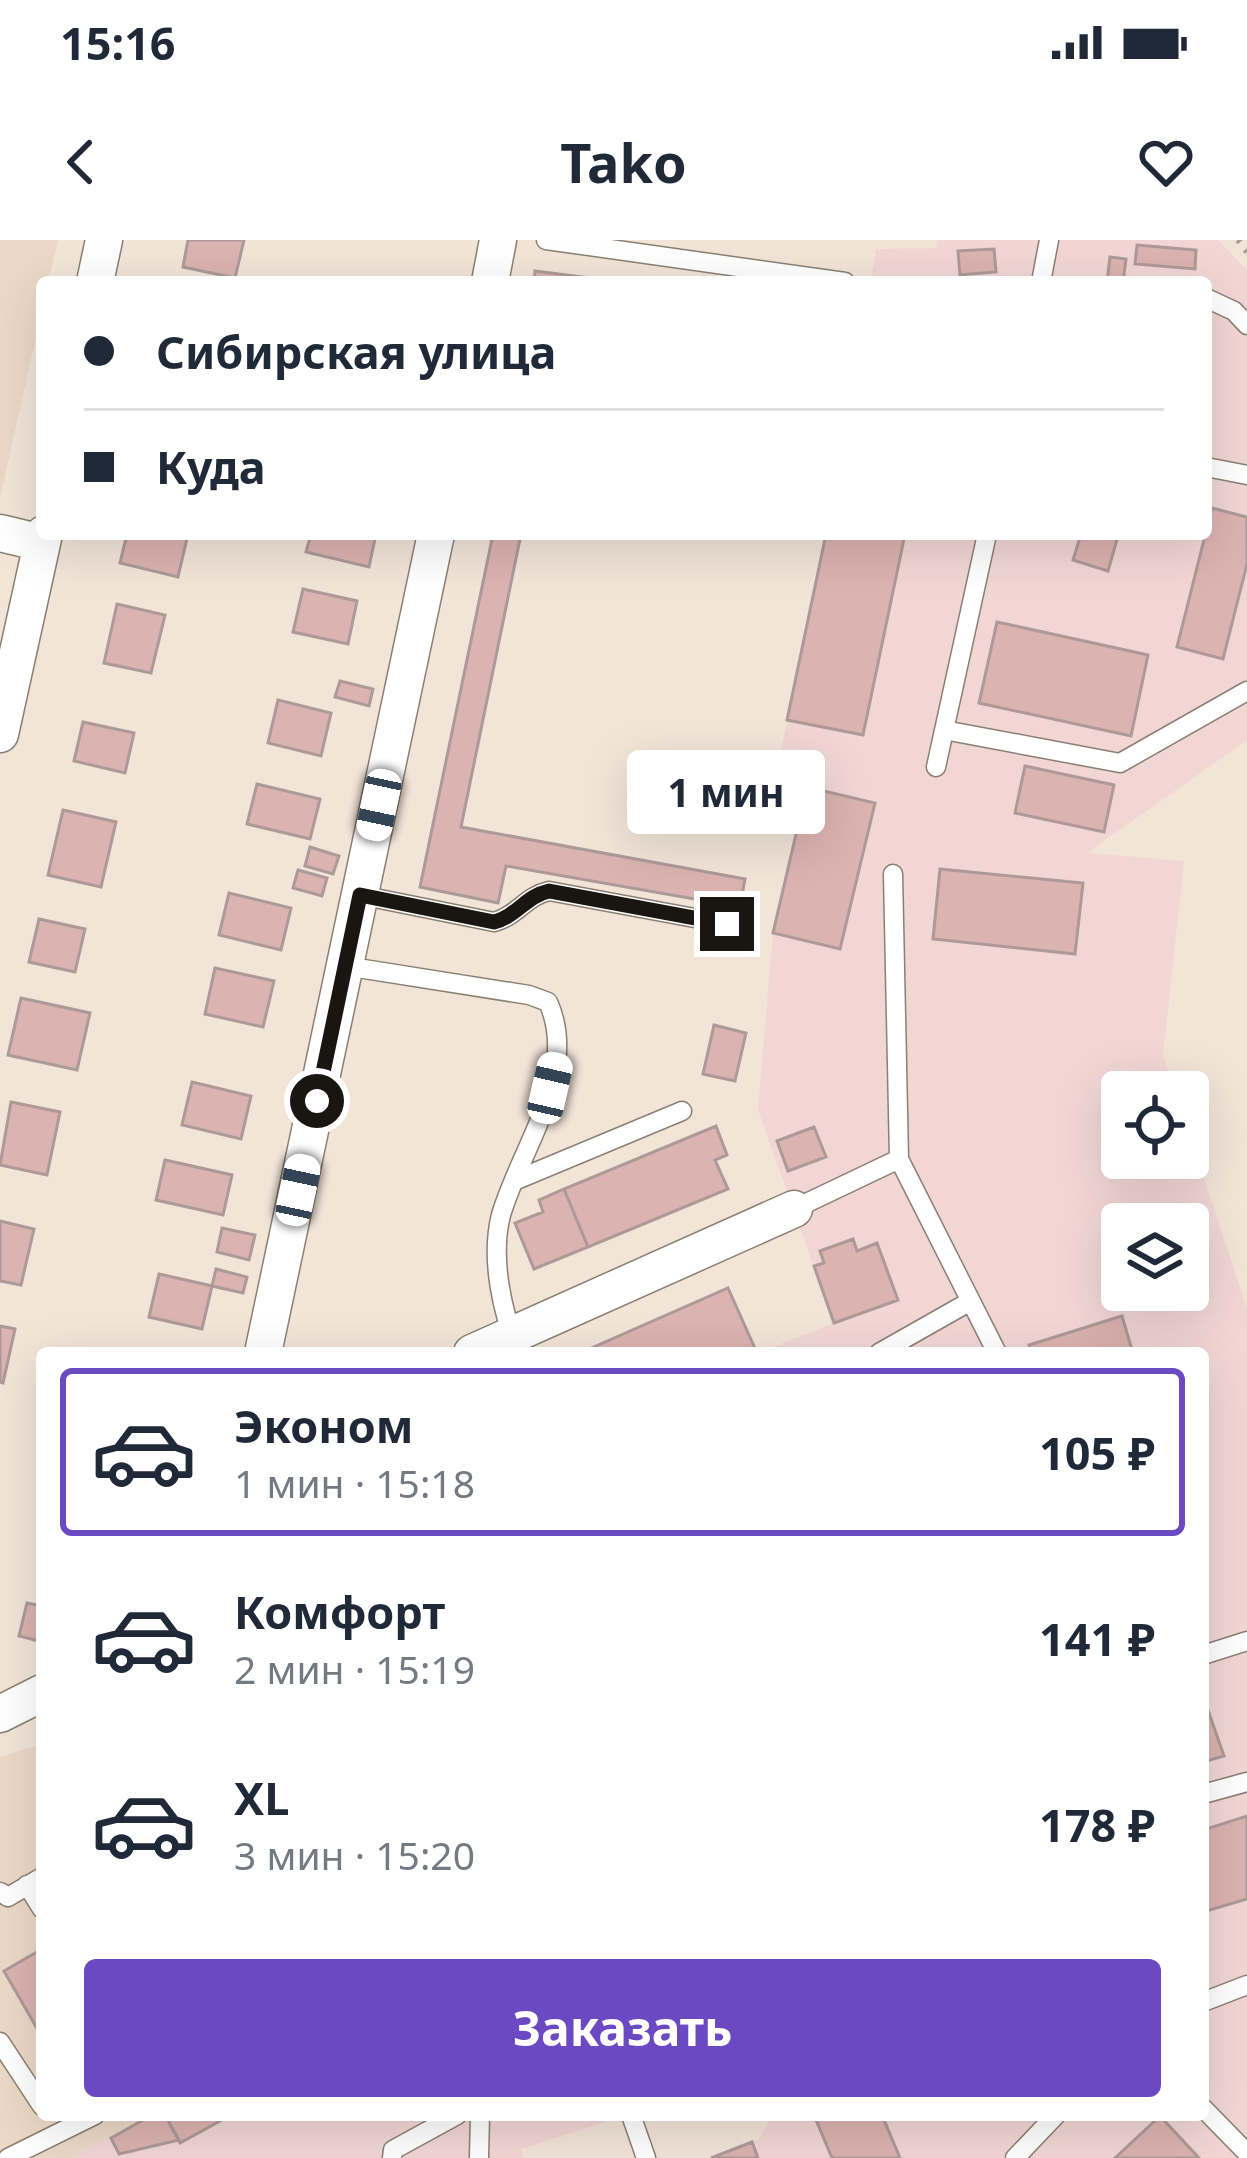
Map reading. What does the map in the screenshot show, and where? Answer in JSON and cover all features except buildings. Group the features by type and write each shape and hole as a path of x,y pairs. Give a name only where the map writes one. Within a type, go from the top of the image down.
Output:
{"street":[{"path":"96,276 104,240"},
{"path":"491,276 499,240"},
{"path":"0,533 36,537"},
{"path":"0,734 43,540"},
{"path":"269,1344 435,540"},
{"path":"515,1344 794,1209"},
{"path":"0,1714 36,1696"}],"lane":[{"path":"546,240 802,276"},
{"path":"1042,276 1049,240"},
{"path":"1212,301 1234,311 1247,325"},
{"path":"1212,468 1247,475"},
{"path":"936,766 986,540"},
{"path":"944,730 1120,763 1247,691"},
{"path":"893,874 899,1159 994,1347"},
{"path":"360,895 494,922 510,918 534,894 549,891 727,924"},
{"path":"345,966 548,1001 556,1019 556,1064 501,1216 497,1254 515,1344"},
{"path":"514,1181 682,1111"},
{"path":"794,1209 899,1159"},
{"path":"890,1347 969,1302"},
{"path":"1209,1652 1247,1641"},
{"path":"1209,1792 1247,1782"},
{"path":"2,1898 35,1881"},
{"path":"1209,2000 1247,1985"},
{"path":"0,2042 36,2097"},
{"path":"1209,2114 1247,2153"},
{"path":"52,2121 59,2133"},
{"path":"8,2158 83,2121"},
{"path":"392,2158 393,2150 446,2121"},
{"path":"479,2158 480,2121"},
{"path":"633,2121 646,2158"},
{"path":"1015,2158 1050,2121"}],"path":[{"path":"1238,240 1247,252"}],"shaded area":[{"path":"0,240 58,240 49,276 36,276 36,337 0,498"},
{"path":"937,240 1218,240 1247,270 1247,740 1087,853 1184,861 1163,1055 1168,1071 1101,1071 1101,1179 1204,1179 1247,1308 1247,2158 711,2158 759,2139 769,2121 1209,2121 1209,1347 772,1347 834,1323 758,1110 773,933 807,788 775,780 825,540 1212,540 1212,276 872,276 876,249 936,248"},
{"path":"728,1288 754,1347 594,1347"},
{"path":"36,1746 36,2121 140,2121 69,2158 0,2158 0,1757"},
{"path":"140,2121 606,2122 521,2149 523,2158 69,2158"}],"route":[{"path":"317,1101 360,895 494,922 510,918 534,894 549,891 727,924"}]}
